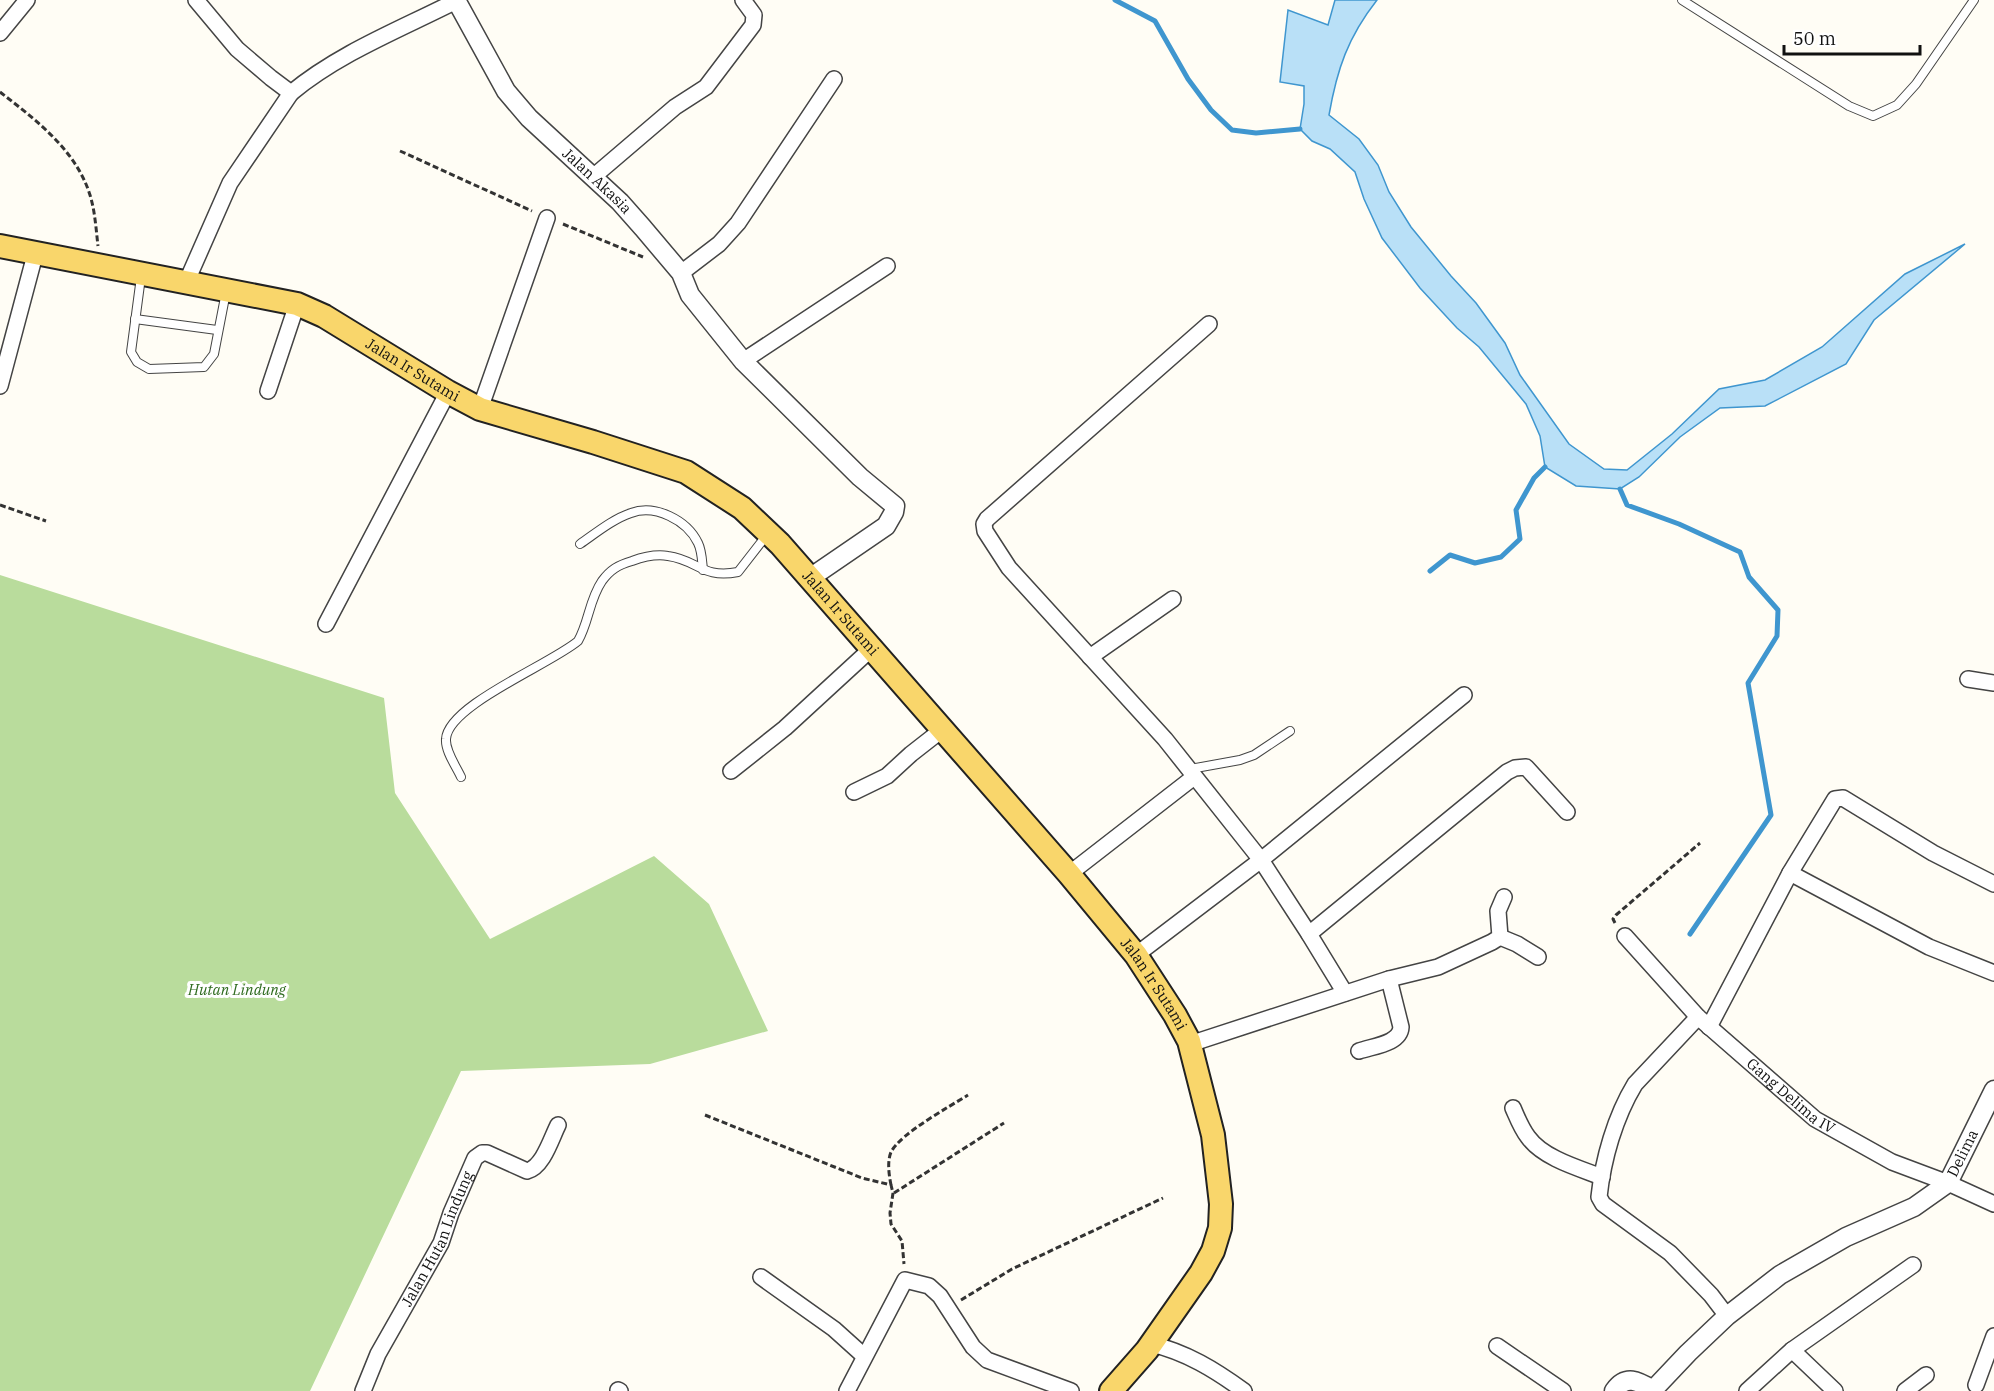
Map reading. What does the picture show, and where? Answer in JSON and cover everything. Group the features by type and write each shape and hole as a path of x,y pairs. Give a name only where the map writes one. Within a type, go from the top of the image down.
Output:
{"main road":[{"name":"Jalan Ir Sutami","path":"0,246 36,251 141,275 297,304 342,327 480,409 686,472 742,508 769,533 943,729 1136,955 1175,1015 1190,1044 1213,1135 1221,1204 1220,1228 1213,1251 1201,1273 1151,1344 1111,1391"}],"street":[{"path":"0,33 27,0"},
{"path":"196,0 237,49 291,93"},
{"path":"592,177 675,107 712,81 753,25 754,15 743,0"},
{"path":"186,283 230,183 291,93 306,80 357,50 456,1"},
{"name":"Jalan Akasia","path":"456,1 506,91 529,118 643,228 681,273 690,294 743,361 860,477 895,506 886,526 810,578"},
{"path":"681,273 719,244 738,223 834,79"},
{"path":"480,409 547,218"},
{"path":"0,386 36,251"},
{"path":"743,361 887,266"},
{"path":"268,391 297,304"},
{"path":"1209,324 987,519 984,524 985,531 1009,568 1165,740 1261,860 1345,993"},
{"path":"326,624 448,392"},
{"path":"1090,657 1173,599"},
{"path":"731,771 792,721 871,649"},
{"path":"1968,679 1994,683"},
{"path":"1136,955 1261,860 1464,695"},
{"path":"854,792 887,776 910,754 943,729"},
{"path":"1309,934 1507,772 1515,768 1526,767 1567,812"},
{"path":"1069,874 1191,773"},
{"path":"1728,1316 1670,1253 1603,1204 1599,1197 1614,1130 1635,1084 1704,1022 1835,799 1839,797 1933,854 1994,884"},
{"path":"1790,873 1929,947 1994,973"},
{"path":"1500,937 1498,911 1504,897"},
{"name":"Gang Delima IV","path":"1625,936 1704,1022 1815,1119 1892,1162 1948,1183 1994,1204"},
{"path":"1190,1044 1389,979 1438,967 1500,937 1538,957"},
{"path":"1359,1050 1397,1038 1401,1033 1389,979"},
{"name":"Delima","path":"1948,1183 1994,1090"},
{"path":"1513,1108 1526,1135 1533,1143 1563,1161 1602,1177"},
{"name":"Jalan Hutan Lindung","path":"363,1391 378,1354 441,1242 475,1158 482,1153 487,1153 527,1171 531,1170 538,1164 558,1125"},
{"path":"1614,1391 1627,1379 1637,1380 1653,1391 1688,1353 1728,1316 1780,1275 1846,1237 1914,1207 1948,1183"},
{"path":"1747,1391 1792,1350 1913,1265"},
{"path":"761,1277 834,1329 864,1356"},
{"path":"847,1391 905,1280 929,1286 949,1308 973,1347 987,1359 1071,1391"},
{"path":"1976,1385 1994,1336"},
{"path":"1151,1344 1216,1370 1244,1391"},
{"path":"1497,1346 1563,1391"},
{"path":"1792,1350 1835,1391"},
{"path":"1905,1391 1926,1375"}],"lane":[{"path":"1682,0 1848,106 1873,116 1897,105 1916,84 1974,0"},
{"path":"141,275 131,352 136,362 149,369 204,368 214,354 226,290"},
{"path":"135,319 217,330"},
{"path":"580,544 609,524 632,513 643,510 655,511 678,521 697,540 703,570"},
{"path":"461,777 446,743 449,728 467,709 578,641 595,593 609,573 618,565 643,557 670,556 703,570 722,575 738,572 769,533"},
{"path":"1191,773 1254,755 1290,731"}],"path":[{"path":"0,92 54,136 82,174 91,197 101,265"},
{"path":"0,505 46,521"},
{"path":"1625,936 1615,924 1613,919 1616,915 1700,843"},
{"path":"905,1280 902,1242 891,1224 890,1214 893,1193 889,1163 893,1149 916,1128 968,1095"},
{"path":"705,1115 862,1178 891,1185"},
{"path":"893,1193 1004,1123"},
{"path":"949,1308 1012,1269 1163,1198"}],"green space":[{"name":"Hutan Lindung","path":"0,575 384,698 395,793 490,939 654,856 709,904 768,1031 650,1064 461,1071 310,1391 0,1391"}],"water":[{"path":"1335,0 1377,0 1358,27 1345,54 1329,115 1359,139 1378,165 1389,192 1411,227 1476,303 1505,343 1520,375 1569,444 1604,469 1627,470 1672,434 1719,389 1765,380 1822,347 1905,274 1965,244 1874,320 1846,364 1765,406 1720,408 1680,437 1639,477 1620,489 1576,486 1545,467 1540,436 1526,404 1479,347 1457,328 1420,288 1382,238 1364,199 1355,172 1330,149 1312,141 1300,129 1304,86 1280,82 1288,10 1328,25"}],"waterway":[{"path":"1115,0 1155,21 1188,79 1211,110 1232,130 1256,133 1300,129"},
{"path":"1430,571 1450,555 1475,563 1501,557 1520,539 1516,510 1534,478 1545,467"},
{"path":"1620,489 1627,505 1679,524 1740,552 1749,577 1778,610 1777,636 1748,683 1771,815 1690,934"}]}
